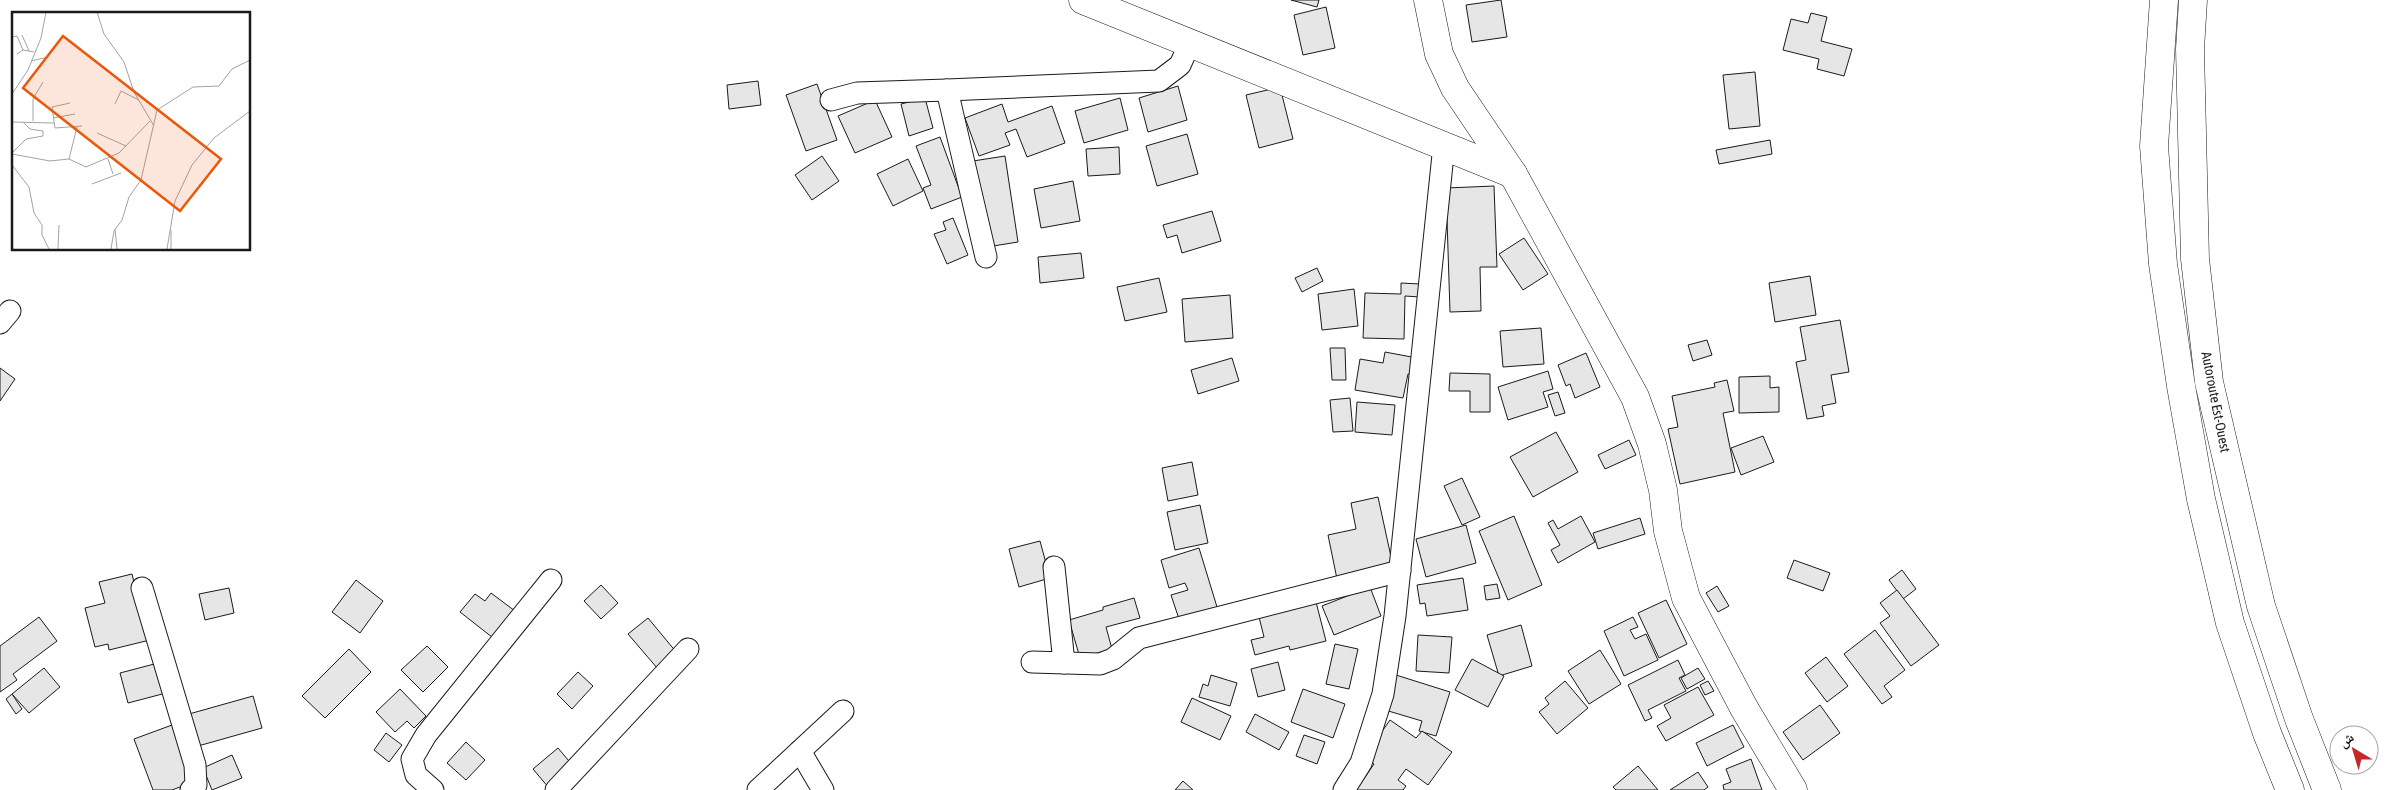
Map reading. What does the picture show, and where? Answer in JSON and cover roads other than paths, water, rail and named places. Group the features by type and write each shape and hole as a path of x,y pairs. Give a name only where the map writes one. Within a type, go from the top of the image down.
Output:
{"main road":[{"path":"1084,0 1513,174"},
{"path":"1428,0 1438,54 1455,88 1513,174 1635,397 1652,444 1663,490 1668,532 1686,598 1731,685 1793,790"},
{"path":"2164,0 2154,146 2163,264 2181,386 2201,499 2230,623 2267,733 2290,790"},
{"name":"Autoroute Est-Ouest","path":"2193,0 2190,49 2195,259 2209,382 2261,606 2327,790"}],"street":[{"path":"831,100 857,93 1159,81 1180,65 1190,43"},
{"path":"947,90 986,257"},
{"path":"1344,790 1361,763 1383,694 1400,571 1444,145"},
{"path":"1054,567 1064,663"},
{"path":"1032,662 1100,664 1113,659 1139,638 1400,571"},
{"path":"433,790 416,775 412,759 426,735 551,580"},
{"path":"142,588 195,765 196,785 191,790"},
{"path":"556,790 688,649"},
{"path":"758,790 843,711"},
{"path":"800,751 823,790"}]}
